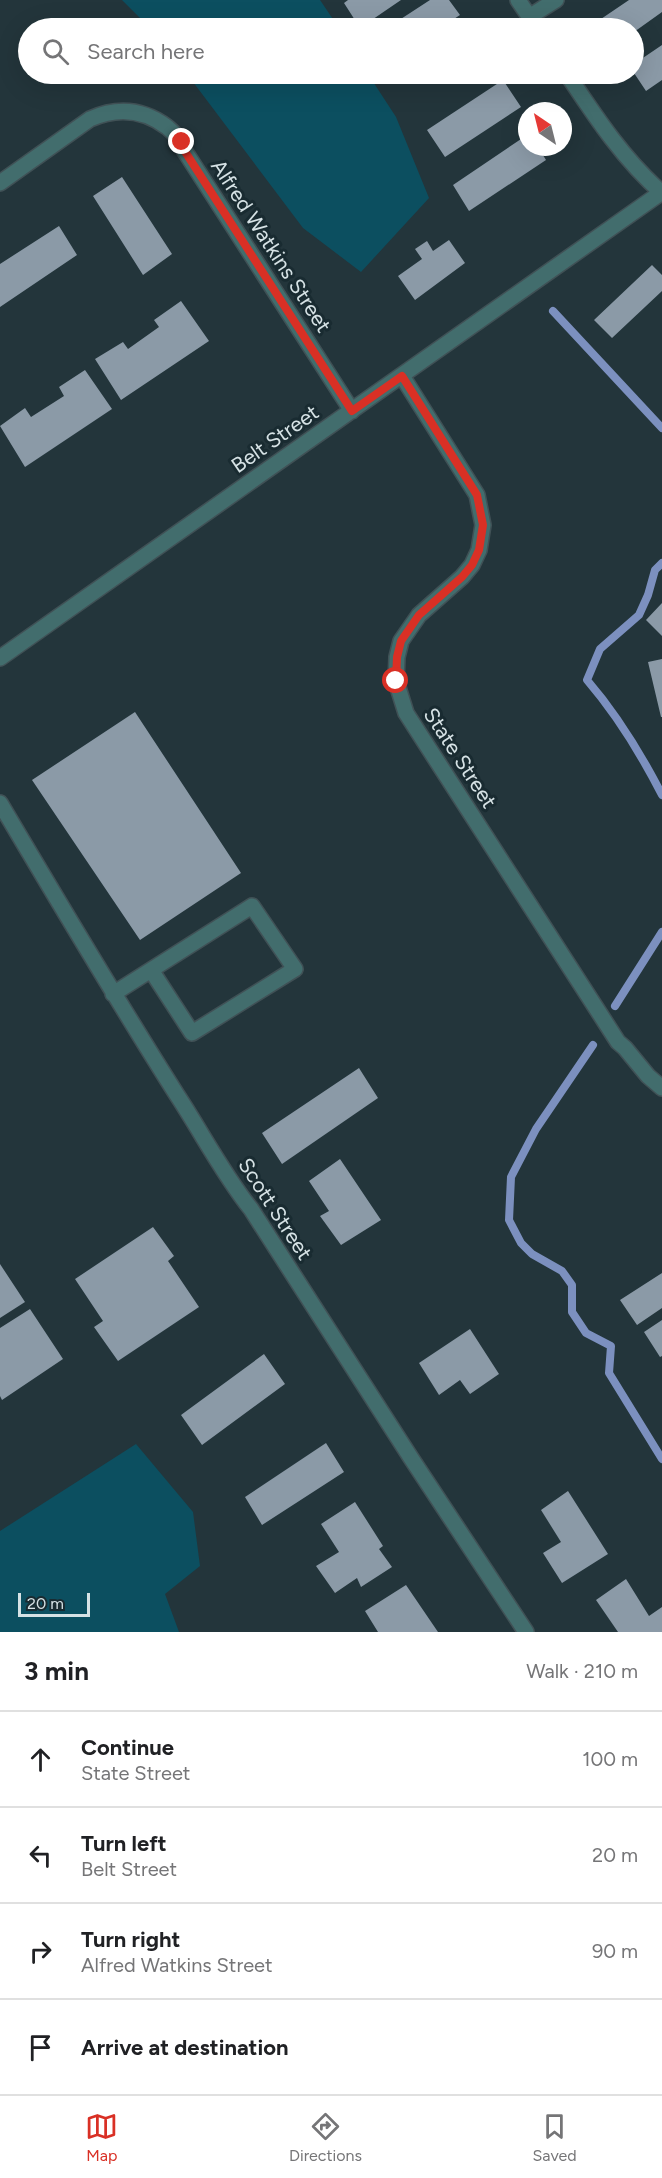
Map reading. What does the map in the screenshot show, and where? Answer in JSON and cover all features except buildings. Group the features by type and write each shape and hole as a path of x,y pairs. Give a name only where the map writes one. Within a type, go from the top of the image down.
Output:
{"street":[{"path":"518,0 530,18"},
{"path":"538,18 556,0"},
{"path":"574,84 616,146 662,192"},
{"name":"Alfred Watkins Street","path":"0,183 90,119 104,113 129,110 156,119 182,142 184,150 352,411"},
{"name":"Belt Street","path":"0,658 662,192"},
{"name":"State Street","path":"402,376 477,495 483,525 479,550 472,565 462,577 419,615 401,641 397,657 396,681 406,713 618,1042 648,1076 662,1088"},
{"name":"Scott Street","path":"0,803 113,994 210,1146 231,1184 251,1209 526,1632"},
{"path":"113,994 252,906 295,969 192,1034 151,970"}],"shaded area":[{"path":"122,0 320,0 332,18 140,18"},
{"path":"195,84 375,84 396,117 429,198 361,272 303,228"},
{"path":"136,1444 193,1512 200,1566 165,1594 179,1632 0,1632 0,1531"}],"waterway":[{"path":"553,311 662,428"},
{"path":"662,563 655,570 639,615 600,649 587,680 609,707 628,736 662,795"},
{"path":"615,1006 662,932"},
{"path":"593,1045 536,1129 511,1177 509,1220 521,1243 532,1254 562,1271 572,1285 572,1312 586,1333 611,1346 609,1373 662,1459"}],"route":[{"path":"182,142 184,150 352,411 402,376 477,495 483,525 479,550 472,565 462,577 419,615 401,641 397,657 396,681"}]}
